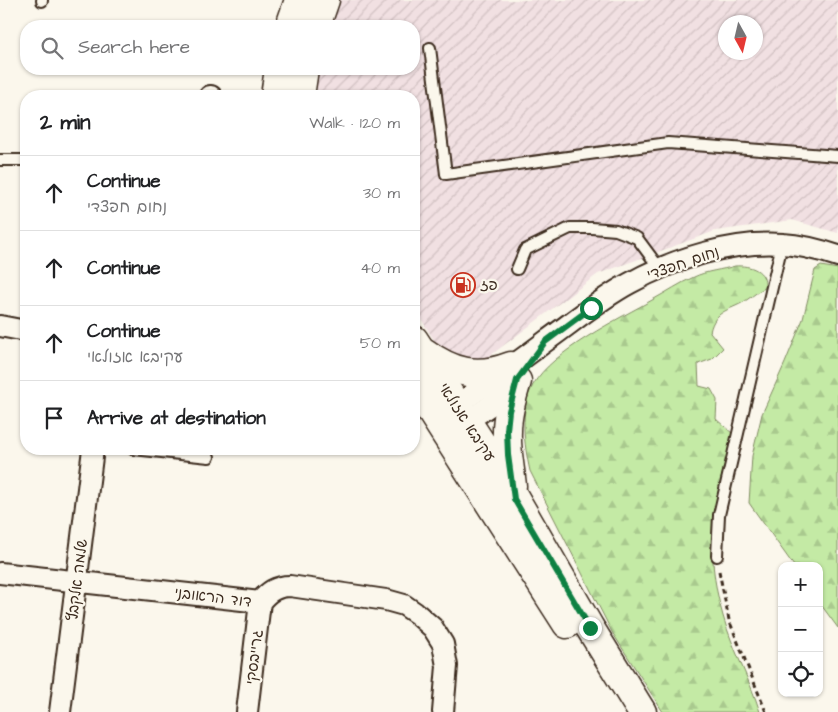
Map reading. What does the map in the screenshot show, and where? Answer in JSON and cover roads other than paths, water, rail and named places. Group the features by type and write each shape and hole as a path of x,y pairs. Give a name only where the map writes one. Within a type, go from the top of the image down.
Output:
{"street":[{"path":"292,20 299,0"},
{"path":"318,20 325,0"},
{"path":"276,90 278,75"},
{"path":"301,90 303,75"},
{"name":"נחום חפצדי","path":"455,418 500,397 514,373 545,342 591,308 630,283 660,269 693,256 750,245 782,244 812,248 838,256"},
{"path":"0,326 20,330"},
{"path":"420,347 445,365 465,372 514,373 507,430 508,455 514,499"},
{"name":"עקיבא אזולאי","path":"420,352 455,418 622,712"},
{"name":"עקיבא אזולאי","path":"420,390 455,418 498,469 590,628 642,712"},
{"name":"שלמה אלקבץ","path":"60,712 92,455"},
{"name":"דוד הראובני","path":"0,574 260,602 268,593 275,589 290,586 386,600 404,605 433,628 444,644 447,666 443,712"},
{"name":"גרייבסקי","path":"247,712 260,602"}],"lane":[{"path":"430,48 446,174 668,143 838,156"},
{"path":"0,160 20,160"},
{"path":"517,269 525,250 570,228 592,228 616,230 637,238 660,269"},
{"path":"717,556 721,508 782,244"},
{"path":"191,455 210,457"}],"place":[{"name":"פז","path":"463,285"}]}
